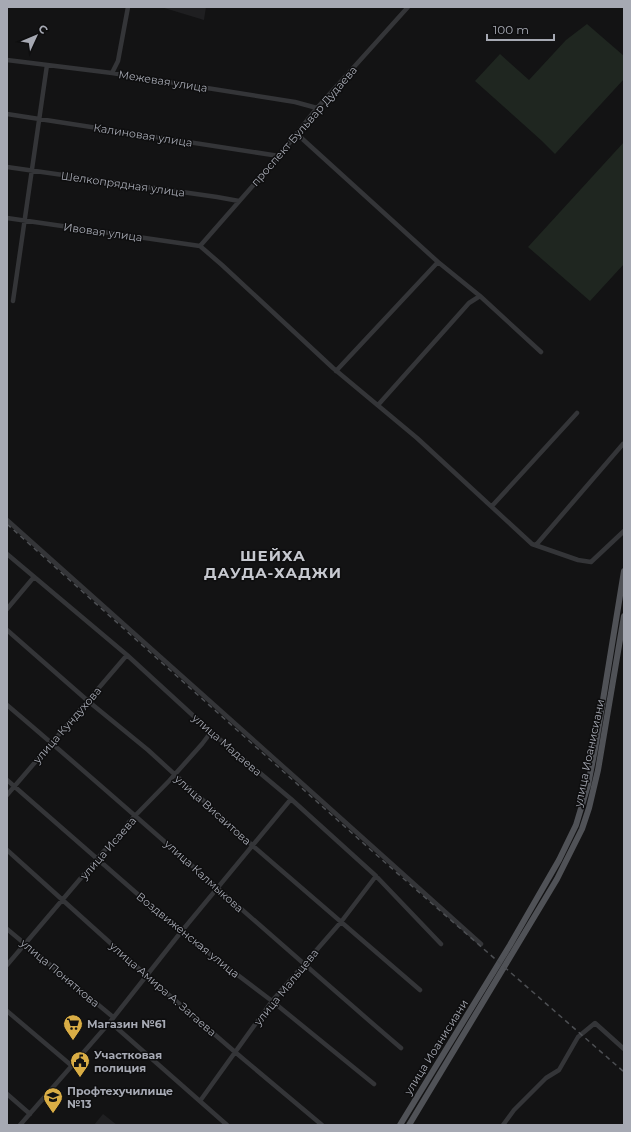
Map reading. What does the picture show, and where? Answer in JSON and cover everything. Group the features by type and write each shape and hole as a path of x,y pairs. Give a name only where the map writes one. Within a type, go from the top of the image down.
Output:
{"main road":[{"path":"492,982 513,948 565,849 580,811 588,784 597,741 624,571"},
{"name":"улица Иоанисиани","path":"513,948 568,860 582,829 589,808 601,757 624,616"},
{"name":"улица Иоанисиани","path":"400,1125 492,982"},
{"name":"улица Иоанисиани","path":"409,1125 492,982"}],"street":[{"path":"112,73 118,61 128,7"},
{"name":"проспект Бульвар Дудаева","path":"200,246 279,156 317,108 408,7"},
{"name":"Межевая улица","path":"7,60 112,73 294,102 317,108"},
{"path":"14,301 47,65"},
{"name":"Калиновая улица","path":"7,114 279,156"},
{"path":"297,134 438,262 480,296 542,352"},
{"name":"Шелкопрядная улица","path":"7,167 239,201"},
{"name":"Ивовая улица","path":"7,218 200,246"},
{"path":"200,246 336,371 423,444 532,544 578,560 591,562 624,531"},
{"path":"336,371 438,262"},
{"path":"378,405 469,303 480,296"},
{"path":"492,506 577,413"},
{"path":"536,545 623,444"},
{"path":"7,520 481,944"},
{"name":"улица Мадаева","path":"7,554 127,655 210,732 291,799 376,876 441,944"},
{"path":"7,609 34,577"},
{"name":"улица Висаитова","path":"7,630 88,701 148,750 253,846 420,990"},
{"name":"улица Кундухова","path":"7,795 127,655"},
{"name":"улица Калмыкова","path":"7,705 136,815 304,965 401,1048"},
{"name":"улица Исаева","path":"7,965 98,860 103,852 121,834 129,822 202,744 210,732"},
{"name":"Воздвиженская улица","path":"7,780 181,932 272,1001 374,1084"},
{"path":"20,1125 110,1022 181,932 291,799"},
{"name":"улица Амира А. Загаева","path":"7,850 147,976 322,1125"},
{"name":"улица Мальцева","path":"200,1101 272,1001 341,922 376,876"},
{"name":"улица Поняткова","path":"7,929 113,1018"},
{"path":"7,1011 72,1066"},
{"path":"110,1022 227,1125"},
{"path":"503,1125 514,1110 546,1078 559,1070 578,1038 595,1023 624,1049"},
{"path":"7,1094 30,1114"}],"shaded area":[{"path":"161,7 206,7 204,20"},
{"path":"587,24 624,56 624,79 555,154 475,81 500,54 529,80 566,40"},
{"path":"624,142 624,264 590,301 528,247"},
{"path":"103,1114 117,1125 94,1125"}],"railway":[{"path":"7,524 372,851 624,1072"}],"place":[{"name":"Магазин №61","path":"73,1041"},
{"name":"Участковая полиция","path":"80,1078"},
{"name":"Профтехучилище №13","path":"53,1114"}],"district":[{"name":"ШЕЙХА ДАУДА-ХАДЖИ","path":"273,564"}]}
